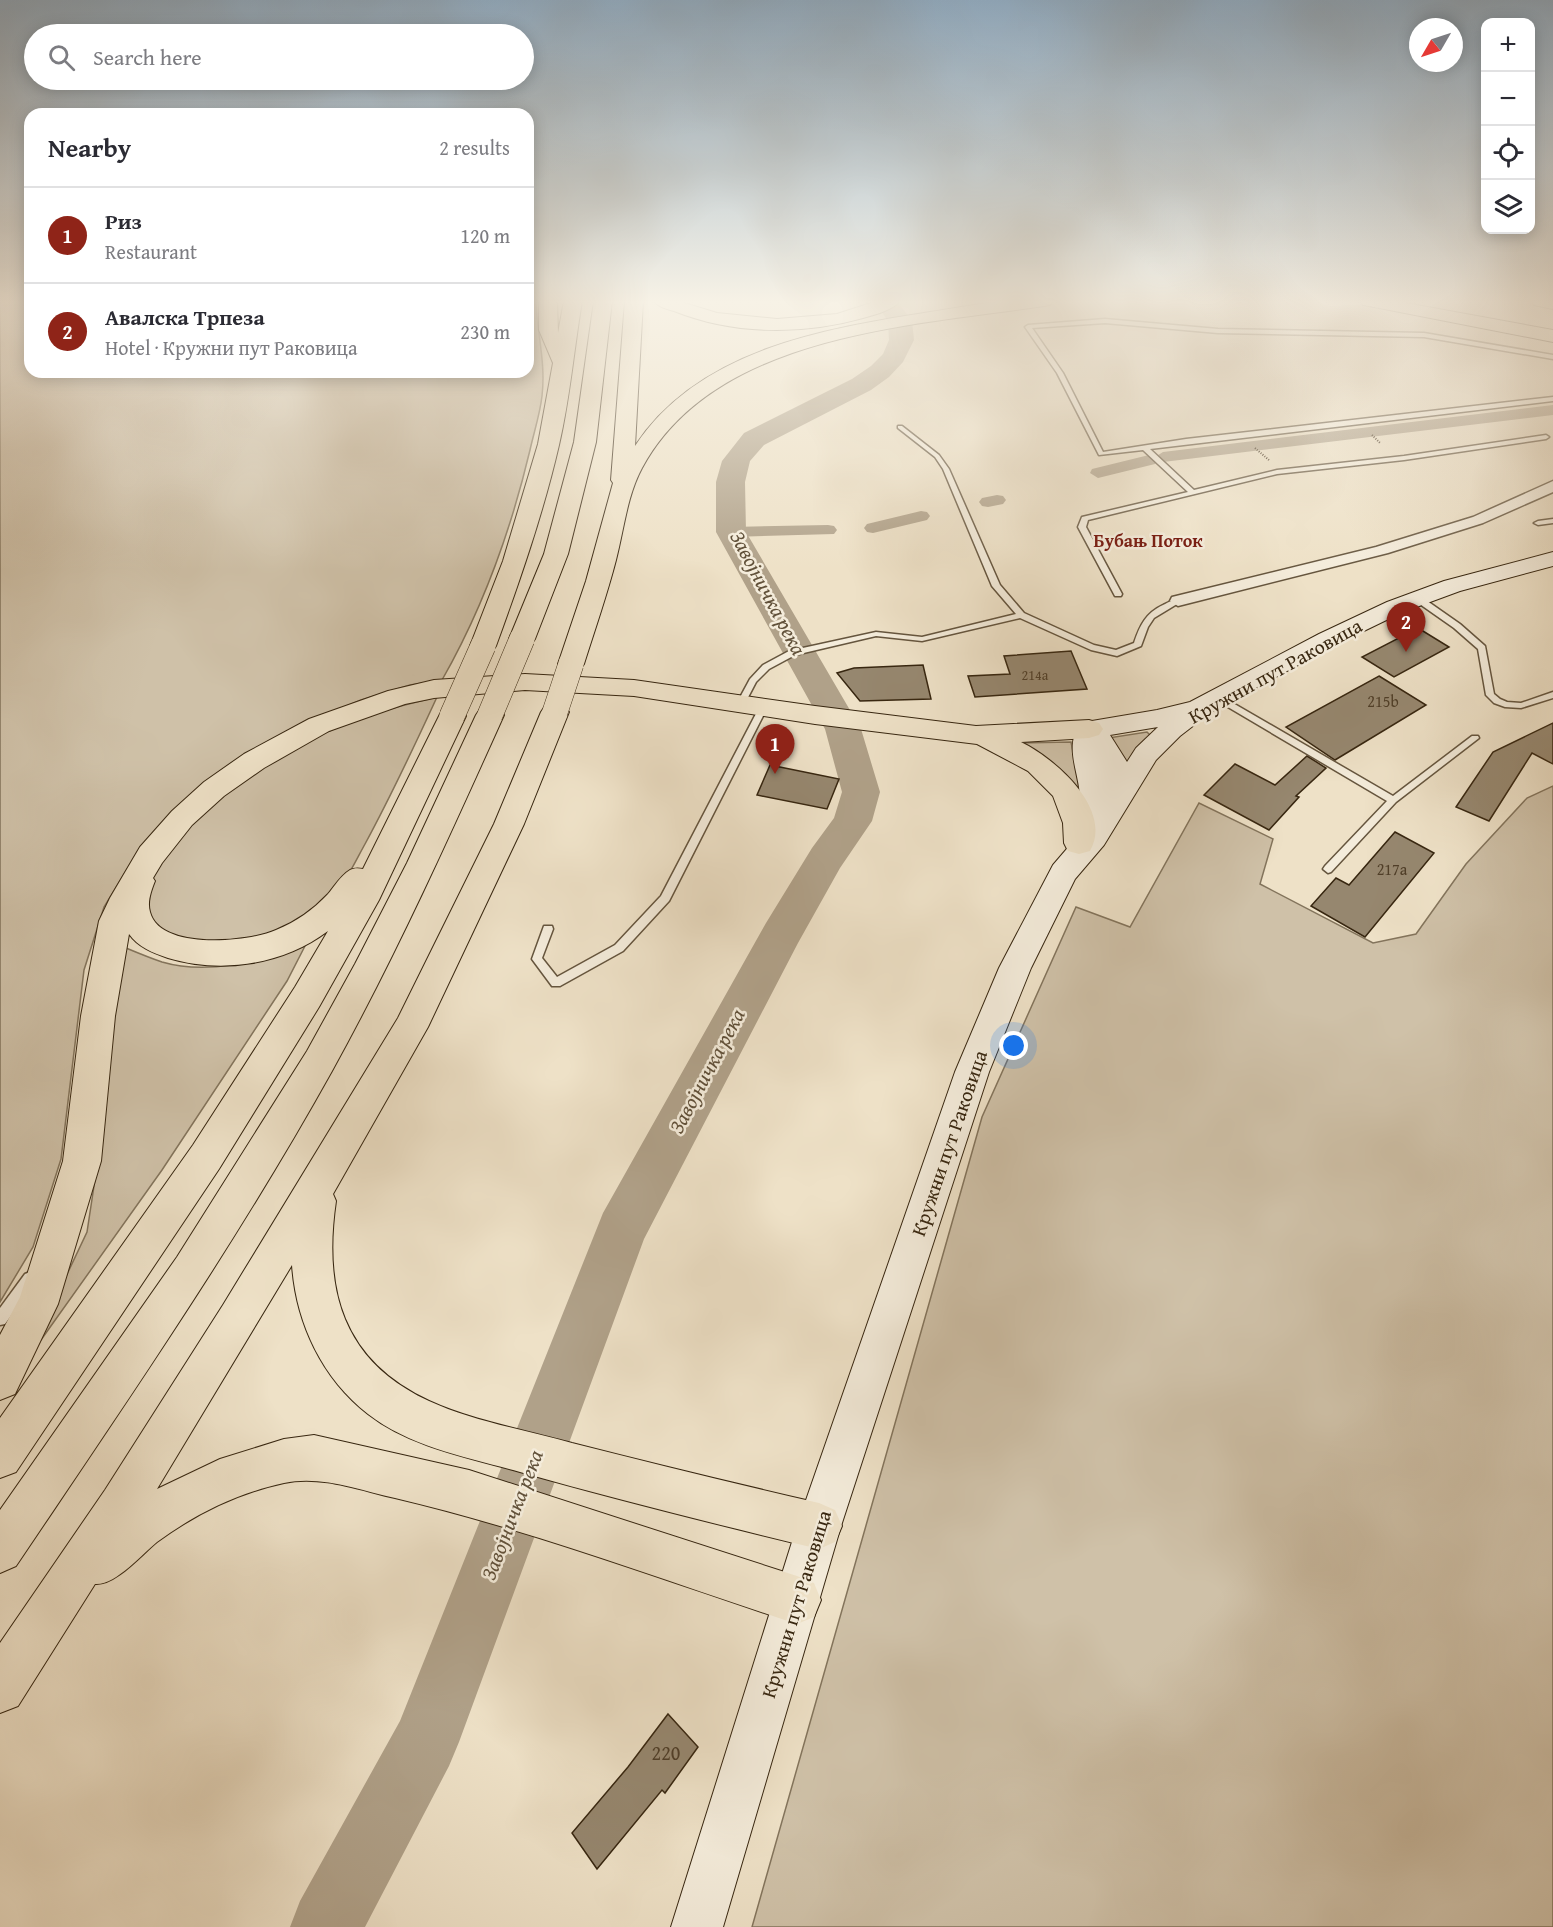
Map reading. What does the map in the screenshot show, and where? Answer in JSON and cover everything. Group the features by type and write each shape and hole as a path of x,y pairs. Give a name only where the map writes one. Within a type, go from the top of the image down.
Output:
{"highway":[{"path":"0,1456 206,1157 308,997 363,900 401,824 483,646 515,561 543,468 559,391"},
{"path":"0,1550 190,1271 319,1061 368,971 422,863 490,715 556,554 585,442 592,391"},
{"path":"0,1688 41,1623 122,1506 238,1319 411,1027 470,908 509,824 555,712 603,568 621,490 627,391"},
{"path":"621,490 631,469 657,429 697,391"},
{"path":"0,1379 38,1304 82,1161 98,1016 115,921 143,867 182,818 232,776 319,725 398,697 434,689 525,682 634,688 815,716 976,735 1089,729"},
{"path":"976,735 1021,752 1051,774 1075,808 1080,833 1071,858"},
{"path":"143,867 133,907 135,917 143,930 162,943 183,949 224,954 244,952 292,937 327,915 345,897 401,824"},
{"path":"333,1161 316,1203 310,1246 313,1289 327,1331 351,1368 385,1400 428,1422 489,1442 604,1475 819,1526"},
{"path":"41,1623 85,1573 141,1526 183,1499 249,1470 284,1461 314,1457 469,1493 797,1600"}],"main road":[{"name":"Кружни пут Раковица","path":"697,1927 819,1526 976,1062 1015,968 1071,858 1094,838 1146,754 1171,730 1211,702 1328,639 1417,598 1474,579 1553,559"},
{"path":"1089,729 1156,719 1211,702"},
{"path":"1089,729 1106,743 1117,767 1120,781 1119,796"},
{"path":"1071,858 1087,828 1094,805 1084,755 1084,744 1089,729"}],"street":[{"path":"1178,601 1382,550 1478,520 1553,486"}],"lane":[{"path":"1069,391 1101,454 1316,425 1553,399"},
{"path":"900,427 938,456 946,469 996,586 1021,615 1091,647 1117,653 1138,644 1143,626 1151,613 1178,601"},
{"path":"1118,594 1082,527 1082,523 1094,517 1282,471 1404,458 1546,437"},
{"path":"1145,448 1192,492"},
{"path":"1538,523 1553,520"},
{"path":"1417,598 1457,626 1482,648 1490,695 1494,700 1510,706 1523,706 1553,695"},
{"path":"548,929 537,959 556,983 620,948 665,898 752,705 753,681 766,667 792,653 821,645 876,634 922,639 1021,615"},
{"path":"1211,702 1393,800"},
{"path":"1328,869 1393,800 1475,738"},
{"path":"0,1319 59,1239"}],"shaded area":[{"path":"0,391 542,391 537,423 505,539 483,597 442,680 410,685 361,700 318,718 140,848 104,907 84,970 61,1159 33,1247 0,1302"},
{"path":"437,697 393,790 353,866 329,901 303,918 274,932 227,941 189,940 173,936 159,928 150,918 146,890 155,869 183,831 229,789 283,754 339,727 376,713"},
{"path":"1147,732 1150,735 1124,768 1108,738"},
{"path":"1071,742 1083,800 1018,743"},
{"path":"1553,786 1553,1927 752,1927 982,1117 1076,907 1130,927 1199,803 1273,839 1260,884 1373,943 1416,934 1466,864 1527,798"},
{"path":"305,946 287,981 162,1170 26,1361 87,1232 101,1140 117,952 126,948 162,962 180,966 216,967 252,961"}],"building":[{"path":"1418,628 1449,647 1394,677 1362,657"},
{"path":"1071,651 1087,689 975,697 968,676 1010,674 1004,656"},
{"path":"923,665 931,699 860,701 837,673 854,668"},
{"path":"1379,676 1426,705 1335,760 1286,727"},
{"path":"1553,723 1553,764 1532,753 1489,821 1456,807 1493,752"},
{"path":"1307,756 1326,768 1296,796 1299,797 1269,830 1204,795 1235,764 1275,785"},
{"path":"770,765 839,779 827,809 757,795"},
{"path":"1395,832 1434,853 1365,937 1311,906 1336,878 1349,885"},
{"path":"668,1714 698,1747 665,1793 662,1790 597,1869 572,1833 628,1767"}],"waterway":[{"name":"Завојничка река","path":"326,1927 425,1742 621,1230 781,935 826,858 852,821 861,792 843,729 731,532 730,493 730,482 736,461 754,439 850,391"},
{"path":"1163,457 1553,410"},
{"path":"1098,473 1149,460"},
{"path":"988,502 997,500"},
{"path":"873,528 921,516"},
{"path":"731,532 828,530"}],"place":[{"name":"Авалска Трпеза","path":"1406,652"},
{"name":"Риз","path":"775,774"}],"district":[{"name":"Бубањ Поток","path":"1148,541"}]}
